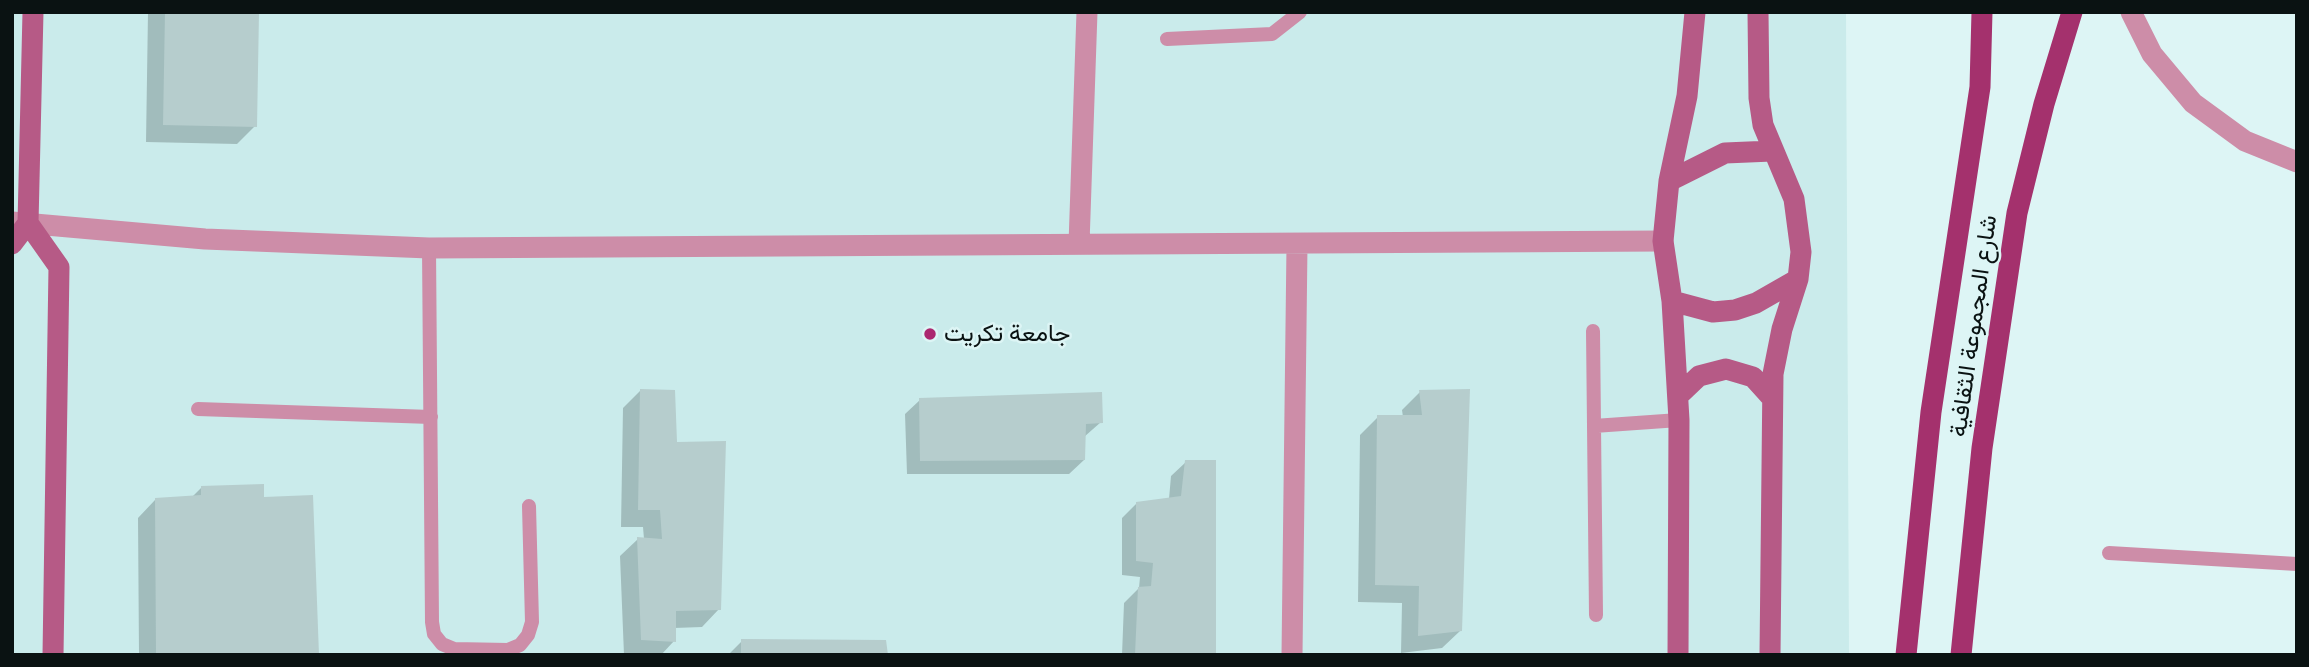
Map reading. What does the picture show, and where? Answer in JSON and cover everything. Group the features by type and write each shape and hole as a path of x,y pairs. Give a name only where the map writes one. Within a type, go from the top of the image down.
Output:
{"main road":[{"name":"شارع المجموعة الثقافية","path":"1906,655 1931,412 1980,87 1982,12"},
{"name":"شارع المجموعة الثقافية","path":"1961,655 1982,448 2017,213 2044,104 2072,12"}],"street":[{"path":"12,244 20,223 33,12"},
{"path":"1079,244 1087,12"},
{"path":"1678,655 1679,420 1672,301 1663,241 1669,181 1687,96 1695,12"},
{"path":"1758,12 1759,98 1772,151 1784,175 1796,212 1801,252 1798,279 1777,352 1772,398 1770,655"},
{"path":"2131,12 2152,54 2193,103 2245,141 2297,162"},
{"path":"1669,181 1725,153 1772,151"},
{"path":"20,223 205,239 429,248 1663,241"},
{"path":"20,223 59,267 53,655"},
{"path":"1292,655 1297,245"},
{"path":"1672,301 1703,310 1735,310 1756,303 1798,279"},
{"path":"1678,396 1699,376 1726,369 1753,377 1772,398"}],"lane":[{"path":"1167,39 1272,34 1300,12"},
{"path":"429,248 432,622 434,634 447,647 508,650 520,645 528,635 532,622 529,506"},
{"path":"1593,331 1596,615"},
{"path":"198,410 431,416"},
{"path":"1594,426 1679,420"},
{"path":"2109,553 2297,564"}],"shaded area":[{"name":"جامعة تكريت","path":"12,12 1846,12 1849,655 12,655"}],"building":[{"path":"165,12 259,12 257,127 163,125"},
{"path":"640,389 675,390 677,442 726,441 721,610 676,611 676,642 641,640 637,537 662,539 660,510 638,510"},
{"path":"1470,389 1462,631 1418,636 1419,586 1375,585 1377,415 1422,415 1419,390"},
{"path":"1102,392 1103,423 1086,424 1085,460 920,461 919,398"},
{"path":"1185,460 1216,460 1216,655 1135,655 1138,587 1151,586 1153,563 1136,561 1136,502 1181,496"},
{"path":"264,484 264,497 313,495 319,655 156,655 155,498 201,495 201,486"},
{"path":"741,639 886,640 888,655 741,655"}],"place":[{"name":"جامعة تكريت","path":"930,334"}]}
